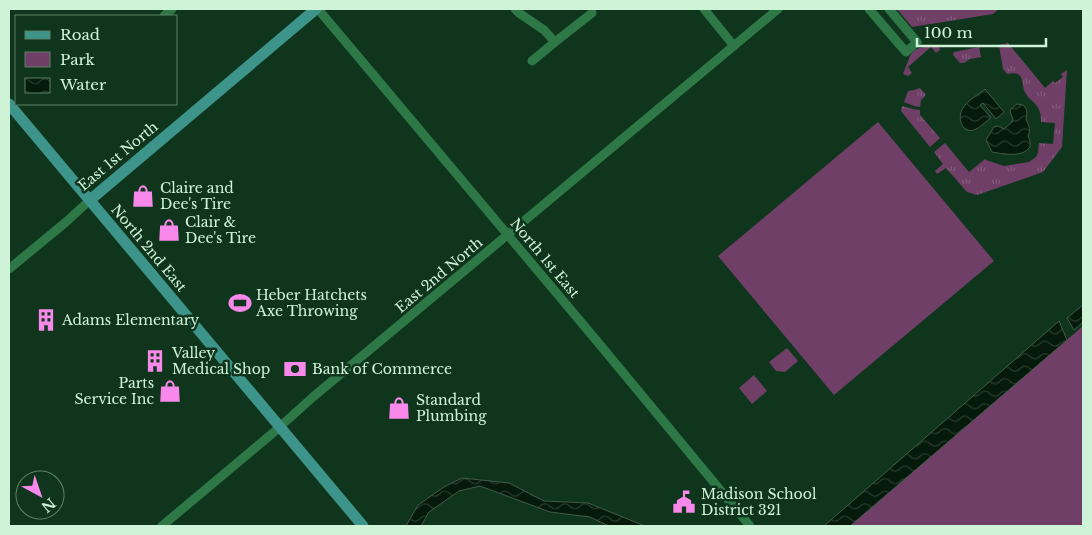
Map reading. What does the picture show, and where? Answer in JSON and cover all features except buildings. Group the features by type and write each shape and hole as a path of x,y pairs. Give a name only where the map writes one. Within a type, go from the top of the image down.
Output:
{"main road":[{"name":"East 1st North","path":"90,200 317,9"},
{"name":"North 2nd East","path":"9,104 363,526"}],"street":[{"name":"North 1st East","path":"317,9 750,526"},
{"path":"515,9 544,30 555,42"},
{"path":"704,9 734,46"},
{"name":"East 2nd North","path":"162,526 280,427 323,388 778,9"},
{"path":"870,9 906,52 917,42 889,9"},
{"path":"532,61 592,14"},
{"name":"East 1st North","path":"9,269 90,200"}],"green space":[{"path":"897,9 999,9 993,14 912,27"},
{"path":"1008,43 1045,88 1053,81 1055,83 1063,77 1061,74 1067,70 1062,147 1043,172 977,195 967,192 946,168 937,174 935,171 943,164 934,152 945,143 969,172 985,159 1004,166 1029,162 1036,157 1039,143 1053,144 1055,123 1041,122 1039,110 1026,94 1021,77 1016,74 1007,74 1003,69 999,45"},
{"path":"939,45 940,50 936,53 931,47 908,67 912,73 908,76 903,74 914,51 922,47"},
{"path":"979,47 981,57 970,59 964,63 960,63 953,55 954,52"},
{"path":"920,88 926,95 921,100 920,107 904,102 908,91"},
{"path":"902,106 920,110 920,115 940,138 930,147 901,111"},
{"path":"878,122 994,261 834,395 718,256"},
{"path":"1083,326 1083,526 850,526"},
{"path":"787,348 798,361 785,372 776,371 769,362"},
{"path":"754,375 767,391 752,404 739,388"}],"water":[{"path":"985,89 1004,112 996,119 983,103 980,105 991,118 970,131 961,124 961,111 968,102"},
{"path":"1017,104 1023,105 1027,113 1026,120 1029,128 1030,147 1017,154 992,152 986,140 994,127 998,126 1004,129 1012,122 1013,119 1010,112"},
{"path":"1083,305 1083,322 1074,330 1067,318"},
{"path":"1059,321 1067,340 850,526 824,526"},
{"path":"462,478 509,483 544,501 588,503 645,526 609,526 590,517 550,512 480,486 459,491 429,512 421,526 406,526 418,505 444,487"}],"place":[{"name":"Claire and Dee's Tire","path":"143,196"},
{"name":"Clair & Dee's Tire","path":"169,230"},
{"name":"Heber Hatchets Axe Throwing","path":"240,303"},
{"name":"Adams Elementary","path":"46,320"},
{"name":"Valley Medical Shop","path":"155,361"},
{"name":"Bank of Commerce","path":"295,369"},
{"name":"Parts Service Inc","path":"170,391"},
{"name":"Standard Plumbing","path":"399,408"},
{"name":"Madison School District 321","path":"684,502"}]}
